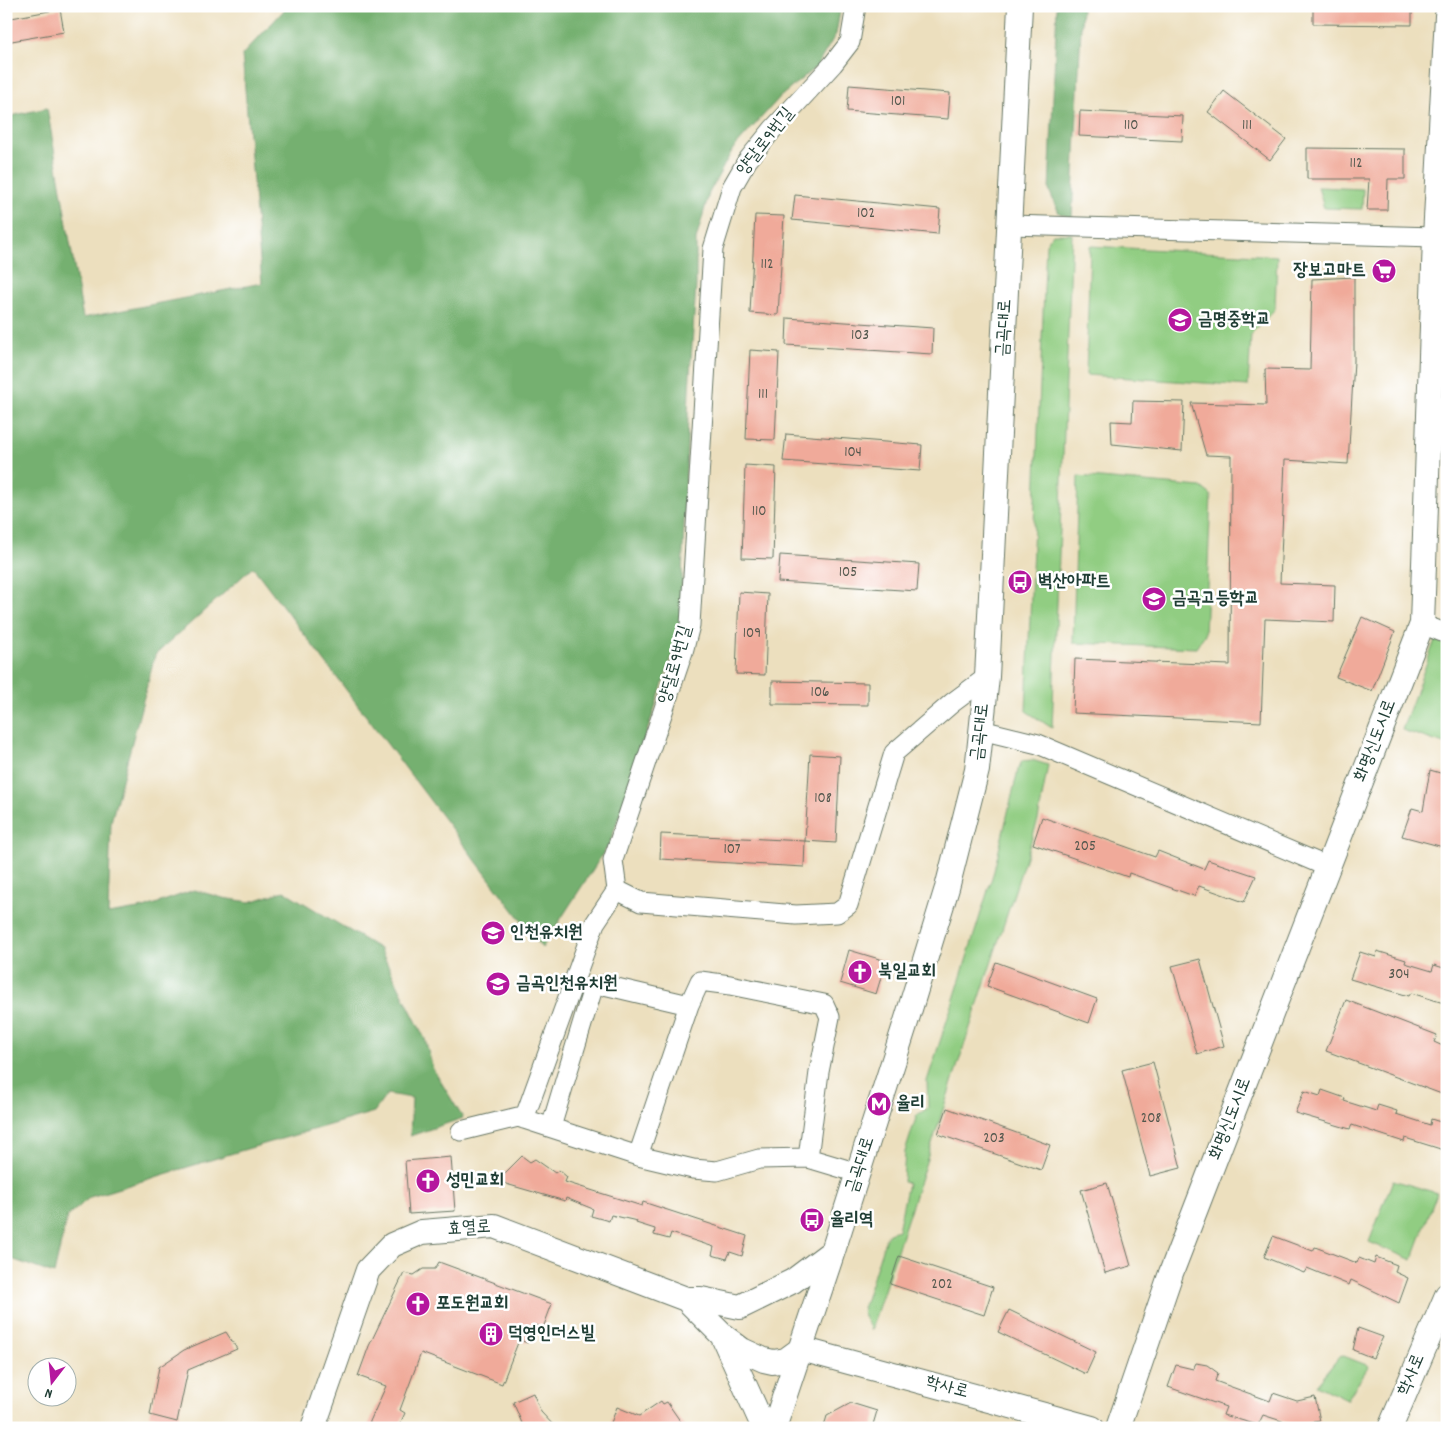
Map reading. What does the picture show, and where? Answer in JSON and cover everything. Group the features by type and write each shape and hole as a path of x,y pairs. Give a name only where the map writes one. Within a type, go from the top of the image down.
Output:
{"main road":[{"name":"금곡대로","path":"774,1428 906,1022 947,888 978,770 988,677 1020,6"},
{"name":"화명신도시로","path":"1118,1428 1171,1273 1422,624 1435,237 1447,16"},
{"name":"효열로","path":"313,1428 368,1270 392,1245 422,1232 494,1226 686,1299 726,1338"},
{"path":"764,1428 726,1338 724,1321 728,1314 793,1281 833,1251"},
{"name":"학사로","path":"1390,1428 1447,1295"},
{"path":"686,1299 701,1299 740,1307"},
{"path":"726,1338 753,1356 773,1362 786,1360 801,1349"},
{"name":"학사로","path":"801,1349 1092,1428"}],"street":[{"name":"양달로9번길","path":"616,890 613,860 683,652 690,625 713,249 722,214 732,187 747,161 773,128 833,64 850,42 856,6"},
{"path":"1010,225 1435,237"},
{"path":"1422,624 1447,634"},
{"path":"524,1118 595,923 616,890 642,902 796,915 837,913 848,906 894,753 952,703 988,677"},
{"path":"952,703 982,719 1038,744 1328,867"},
{"path":"638,1156 689,1005 700,981 730,985 824,1004 830,1018 819,1072 808,1158"},
{"path":"551,1127 594,988 604,984 689,1005"},
{"path":"460,1130 518,1116 638,1156 693,1169 718,1171 759,1159 808,1158 858,1173"}],"green space":[{"path":"288,6 841,6 836,34 817,66 780,97 733,149 709,193 696,240 696,285 689,390 680,632 610,843 542,948 253,567 155,655 111,822 108,914 144,908 194,890 223,898 250,902 284,891 380,949 425,1039 433,1069 463,1118 410,1136 412,1098 387,1094 374,1112 90,1197 67,1217 54,1274 6,1257 6,117 47,108 83,318 262,283 242,55"},
{"path":"1057,6 1082,6 1072,218 1059,213 1049,190"},
{"path":"1318,187 1363,189 1362,209 1324,208"},
{"path":"1053,234 1072,234 1052,728 1026,711 1046,244"},
{"path":"1090,246 1277,256 1275,309 1251,334 1248,386 1086,375"},
{"path":"1078,476 1201,487 1211,495 1205,634 1196,648 1073,643"},
{"path":"1435,640 1447,645 1447,745 1402,730"},
{"path":"1032,760 1048,765 1038,820 871,1330 862,1312 885,1240 889,1233 898,1230 908,1183 903,1182 905,1152 917,1115 928,1108 927,1081 994,871 1018,770 1022,761"},
{"path":"1393,1180 1437,1193 1412,1260 1369,1242"},
{"path":"1341,1355 1369,1366 1347,1400 1316,1385"}],"building":[{"path":"1313,6 1412,6 1412,25 1313,24"},
{"path":"60,9 64,32 6,42 6,19"},
{"path":"849,85 950,93 948,119 847,111"},
{"path":"1224,91 1286,139 1270,160 1208,112"},
{"path":"1080,111 1183,116 1182,141 1079,136"},
{"path":"1307,148 1405,149 1405,179 1388,179 1387,210 1367,210 1369,179 1307,179"},
{"path":"795,195 940,209 938,234 792,220"},
{"path":"755,215 784,216 778,315 750,313"},
{"path":"1354,277 1354,361 1348,464 1285,460 1280,583 1335,585 1334,622 1265,619 1261,722 1073,713 1075,659 1230,665 1231,456 1206,455 1191,403 1266,405 1265,369 1310,370 1312,279"},
{"path":"787,318 933,328 932,354 786,345"},
{"path":"750,350 779,352 775,440 746,439"},
{"path":"1133,401 1184,402 1182,451 1112,444 1111,421 1132,422"},
{"path":"786,434 922,445 920,471 783,461"},
{"path":"745,465 776,467 773,559 742,558"},
{"path":"780,555 919,564 917,591 778,582"},
{"path":"739,592 768,594 765,675 736,674"},
{"path":"1362,617 1395,632 1372,691 1336,677"},
{"path":"772,681 868,683 868,705 772,704"},
{"path":"810,754 840,756 836,843 805,841"},
{"path":"1430,770 1447,775 1447,848 1402,836 1412,808 1423,811"},
{"path":"1042,817 1155,857 1158,851 1204,869 1208,860 1256,876 1244,902 1199,886 1194,896 1129,873 1128,877 1033,844"},
{"path":"661,834 805,841 804,867 660,859"},
{"path":"849,950 886,961 876,994 840,983"},
{"path":"1377,951 1406,960 1405,963 1432,971 1434,965 1447,969 1447,1004 1411,993 1409,996 1350,979 1360,952 1376,957"},
{"path":"1200,959 1224,1046 1197,1054 1172,966"},
{"path":"996,962 1097,999 1089,1023 987,986"},
{"path":"1346,1000 1437,1035 1434,1042 1447,1048 1447,1096 1326,1051"},
{"path":"1153,1062 1181,1168 1150,1176 1122,1070"},
{"path":"1322,1090 1345,1098 1344,1101 1376,1111 1378,1105 1397,1111 1396,1114 1430,1125 1431,1119 1447,1124 1447,1151 1405,1138 1404,1142 1352,1125 1350,1129 1295,1113 1304,1091 1320,1096"},
{"path":"947,1108 1050,1145 1041,1170 938,1134"},
{"path":"522,1156 530,1162 535,1159 555,1173 559,1170 567,1177 565,1182 642,1206 643,1202 747,1236 742,1256 730,1252 727,1259 712,1255 714,1247 671,1233 669,1239 654,1235 655,1229 636,1223 637,1221 611,1215 609,1221 591,1216 593,1209 566,1198 565,1201 506,1184 500,1178"},
{"path":"451,1157 455,1211 409,1214 405,1161"},
{"path":"1107,1183 1131,1266 1105,1273 1081,1190"},
{"path":"1273,1236 1313,1251 1315,1247 1357,1263 1359,1258 1374,1264 1376,1257 1397,1265 1395,1272 1408,1278 1399,1303 1351,1280 1349,1285 1307,1268 1304,1273 1264,1257"},
{"path":"899,1256 993,1287 984,1315 890,1284"},
{"path":"439,1262 552,1304 543,1328 535,1325 528,1343 519,1340 502,1384 421,1353 400,1410 405,1413 398,1428 367,1428 386,1386 358,1376 369,1346 404,1273 414,1275 423,1269 435,1269"},
{"path":"1009,1310 1096,1352 1086,1374 998,1332"},
{"path":"1358,1328 1383,1337 1373,1358 1353,1350"},
{"path":"226,1332 237,1349 188,1370 177,1422 150,1415 159,1367 184,1350"},
{"path":"1196,1363 1207,1365 1218,1373 1215,1381 1270,1401 1273,1393 1297,1401 1315,1397 1320,1421 1294,1425 1263,1415 1258,1425 1223,1415 1226,1407 1168,1387 1176,1365 1193,1369"},
{"path":"533,1393 541,1412 556,1428 524,1428 513,1402"},
{"path":"661,1401 663,1404 667,1402 685,1428 609,1428 617,1407 639,1416"},
{"path":"851,1403 877,1411 872,1428 832,1428 824,1426 827,1416"}],"place":[{"name":"장보고마트","path":"1384,271"},
{"name":"금명중학교","path":"1180,320"},
{"name":"벽산아파트","path":"1020,582"},
{"name":"금곡고등학교","path":"1154,599"},
{"name":"인천유치원","path":"493,933"},
{"name":"북일교회","path":"860,972"},
{"name":"금곡인천유치원","path":"498,984"},
{"name":"율리","path":"879,1104"},
{"name":"성민교회","path":"428,1181"},
{"name":"율리역","path":"812,1220"},
{"name":"포도원교회","path":"418,1304"},
{"name":"덕영인더스빌","path":"491,1334"}]}
